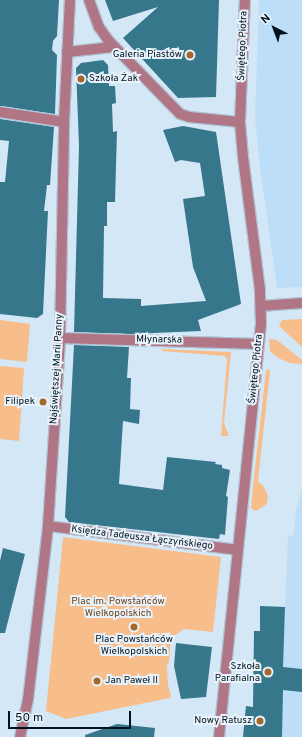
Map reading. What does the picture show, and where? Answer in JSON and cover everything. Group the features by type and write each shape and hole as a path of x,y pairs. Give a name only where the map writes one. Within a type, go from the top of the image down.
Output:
{"street":[{"name":"Najświętszej Marii Panny","path":"20,737 28,700 48,526 60,338 64,122 70,0"},
{"path":"89,0 101,31 114,47 177,112 184,116 240,122"},
{"name":"Świętego Piotra","path":"218,737 262,306 240,122 245,0"},
{"path":"67,52 114,47"},
{"path":"0,112 64,122"},
{"path":"262,306 302,303"},
{"name":"Młynarska","path":"60,338 237,342 259,344"},
{"name":"Księdza Tadeusza Łączyńskiego","path":"48,526 237,550"}],"shaded area":[{"path":"259,0 302,0 302,287 277,288 260,167 255,118"},
{"path":"302,488 302,737 243,737 246,706 253,707 254,631 260,631 260,606 285,607 288,534 293,537 296,511"}],"green space":[{"path":"302,319 302,347 279,326 282,320"},
{"path":"0,320 30,324 27,362 0,359"},
{"path":"269,339 277,340 302,360 302,364 290,363 278,358 270,351"},
{"path":"162,349 231,352 224,423 229,436 221,436 227,359 225,356 162,351"},
{"path":"0,366 24,368 19,441 0,439"},
{"path":"268,369 270,371 258,481 264,487 268,496 267,503 256,511 251,507 266,371"},
{"name":"Plac im. Powstańców Wielkopolskich","path":"63,537 221,557 213,632 184,629 171,638 169,662 167,665 170,698 66,719 46,711"}],"building":[{"path":"0,0 59,0 57,36 53,41 52,50 57,55 55,114 0,106"},
{"path":"105,0 219,0 216,97 178,98 123,38 158,7 113,21"},
{"path":"103,60 108,65 109,86 115,86 116,103 112,104 113,132 117,131 115,202 107,202 107,226 104,226 103,298 141,299 141,306 206,301 193,267 183,199 205,196 200,163 181,160 175,162 163,130 183,126 216,132 241,304 198,320 201,331 130,334 74,332 79,146 76,68 81,63"},
{"path":"0,119 54,127 50,185 47,185 44,211 48,211 43,314 37,318 0,314 0,182 5,182 9,141 0,140"},
{"path":"74,345 129,347 127,378 131,378 130,409 140,410 139,424 123,421 119,484 163,490 167,457 216,462 215,464 222,465 222,468 230,470 226,496 228,497 225,535 220,534 219,539 69,522 65,517"},
{"path":"3,548 25,554 5,633 0,633 0,561"},
{"path":"260,606 285,607 283,667 302,669 302,692 283,690 282,737 243,737 246,706 253,707 254,631 260,631"},
{"path":"176,643 212,647 206,697 181,699 174,666"},
{"path":"117,724 155,728 154,737 85,737 85,735"}],"place":[{"name":"Galeria Piastów","path":"190,55"},
{"name":"Szkoła Żak","path":"81,79"},
{"name":"Filipek","path":"43,402"},
{"name":"Plac Powstańców Wielkopolskich","path":"134,627"},
{"name":"Szkoła Parafialna","path":"268,672"},
{"name":"Jan Paweł II","path":"97,681"},
{"name":"Nowy Ratusz","path":"260,721"}]}
